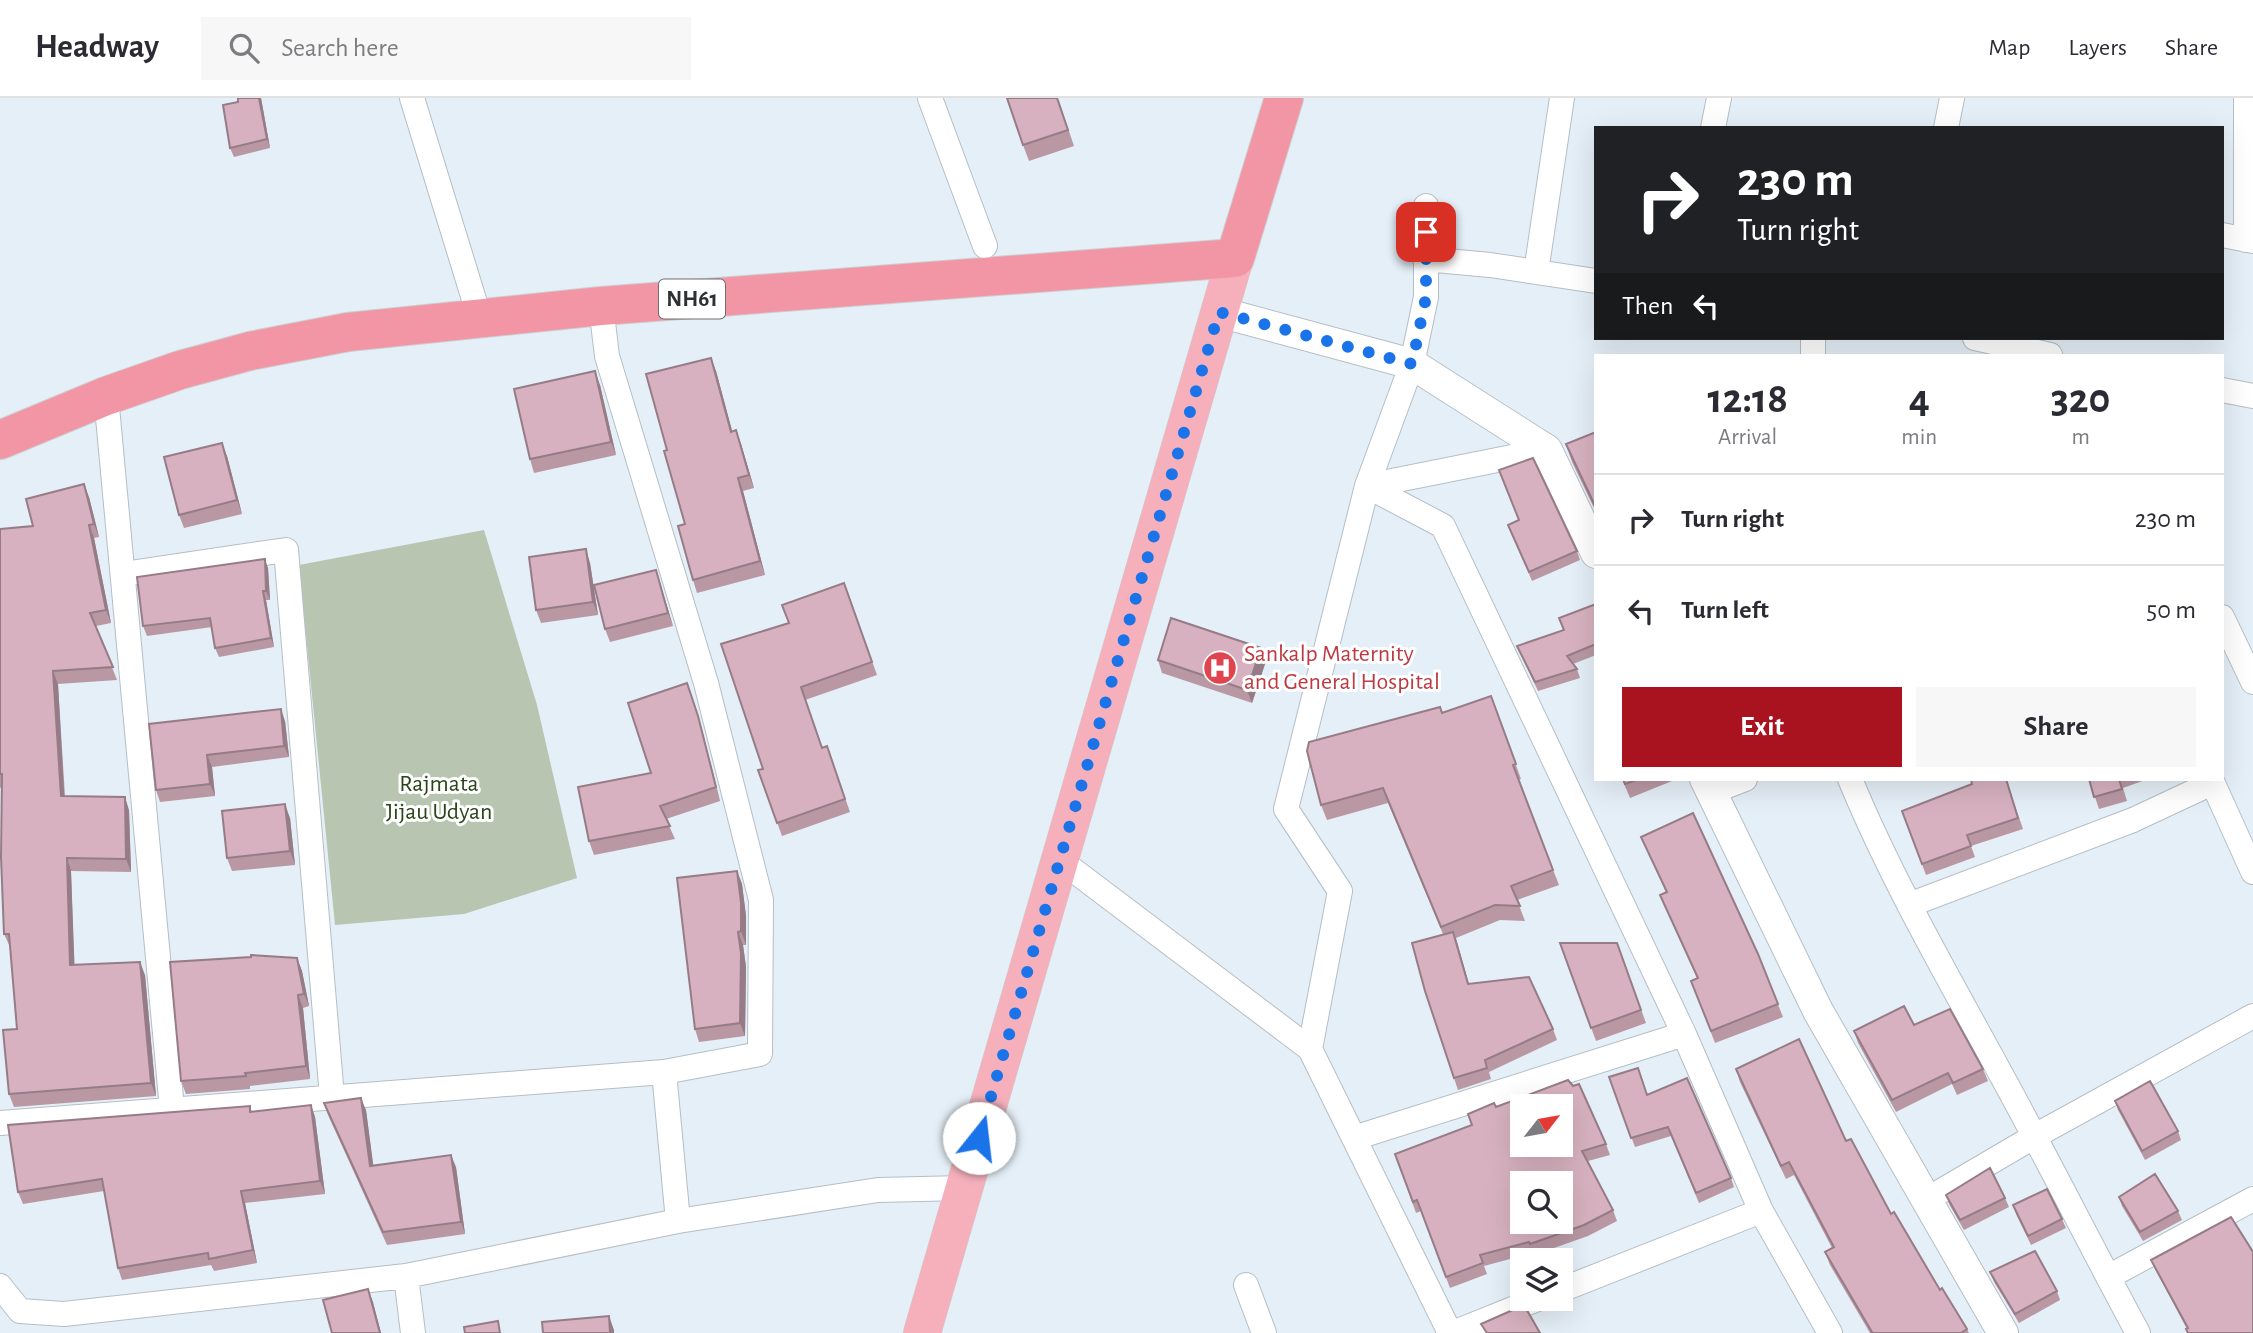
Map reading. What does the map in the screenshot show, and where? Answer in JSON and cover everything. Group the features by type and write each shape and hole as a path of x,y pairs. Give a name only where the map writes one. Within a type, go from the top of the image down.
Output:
{"highway":[{"path":"1235,258 1284,98"},
{"name":"NH61","path":"0,440 106,396 180,370 250,351 348,332 601,306 1235,258"}],"main road":[{"path":"922,1333 1235,258"}],"street":[{"path":"412,98 480,319"},
{"path":"929,98 985,246"},
{"path":"1536,272 1562,98"},
{"path":"1713,126 1719,98"},
{"path":"1946,126 1952,98"},
{"path":"2241,238 2246,98"},
{"path":"1310,1049 1340,891 1286,808 1367,485 1412,364 1426,297 1426,206"},
{"path":"1425,259 1490,265 1594,281"},
{"path":"0,1123 664,1072 761,1054 761,900 706,683 607,356 601,306"},
{"path":"1219,312 1412,364 1546,450 1594,549"},
{"path":"1984,340 2046,354"},
{"path":"2224,390 2253,396"},
{"path":"106,396 172,1110"},
{"path":"1367,485 1546,450"},
{"path":"1367,485 1444,526 1684,1034 1761,1211 1830,1333"},
{"path":"123,574 286,550 332,1097"},
{"path":"2224,619 2253,682"},
{"path":"1733,781 1708,785 1818,1011 2003,1333"},
{"path":"1851,781 1867,821 1909,905 2035,1136 2138,1333"},
{"path":"1909,905 2133,820 2211,781 2253,872"},
{"path":"1060,860 1310,1049 1451,1333 1510,1310"},
{"path":"1926,1200 2035,1136 2253,1016"},
{"path":"1354,1138 1684,1034"},
{"path":"664,1072 678,1221"},
{"path":"0,1286 20,1311 64,1314 406,1276 678,1221 878,1190 964,1188"},
{"path":"2108,1277 2253,1199"},
{"path":"1573,1285 1761,1211"},
{"path":"406,1276 413,1333"},
{"path":"1246,1285 1264,1333"}],"green space":[{"name":"Rajmata Jijau Udyan","path":"484,530 537,705 577,878 464,914 335,925 299,565"}],"building":[{"path":"238,98 259,98 267,139 230,148 223,105 238,102"},
{"path":"1007,98 1057,98 1068,130 1023,145"},
{"path":"711,358 731,432 736,430 749,475 738,478 760,561 693,580 678,526 685,524 646,374"},
{"path":"595,371 611,442 530,459 514,389"},
{"path":"1594,433 1594,504 1566,444"},
{"path":"222,443 237,500 179,515 164,457"},
{"path":"1533,458 1577,551 1529,572 1508,525 1519,520 1499,470"},
{"path":"84,484 94,524 89,525 106,610 90,613 113,667 53,671 61,796 125,797 126,859 67,858 70,965 140,962 151,1083 9,1094 3,1030 17,1029 9,934 4,934 1,857 0,529 33,526 26,499"},
{"path":"586,549 593,602 536,610 529,557"},
{"path":"265,559 266,591 263,591 271,638 215,648 210,618 143,626 137,577"},
{"path":"656,570 668,613 605,629 594,585"},
{"path":"844,583 872,662 801,687 822,748 827,746 845,799 777,823 758,770 763,769 721,644 789,623 782,605"},
{"path":"1594,605 1594,645 1567,656 1577,669 1535,682 1517,646 1564,630 1559,618"},
{"path":"1171,618 1261,648 1247,690 1158,660"},
{"path":"687,683 716,787 660,806 670,826 589,841 578,787 651,773 628,703"},
{"path":"1491,696 1516,764 1513,765 1553,870 1511,886 1520,906 1495,905 1441,927 1383,788 1321,805 1307,751 1309,742 1440,707 1442,713"},
{"path":"281,709 284,746 207,755 210,784 156,790 149,724"},
{"path":"1971,781 2007,781 2018,818 1967,835 1971,846 1922,864 1902,811 1972,784"},
{"path":"2090,781 2120,781 2122,789 2094,797"},
{"path":"285,804 290,851 227,858 222,811"},
{"path":"1693,813 1778,1004 1711,1031 1691,981 1698,978 1660,895 1667,892 1641,837"},
{"path":"737,871 741,903 741,931 738,932 741,953 740,1023 695,1029 677,878"},
{"path":"1453,932 1468,984 1529,977 1553,1029 1485,1060 1487,1068 1454,1078 1412,943"},
{"path":"1560,943 1617,943 1641,1010 1591,1028"},
{"path":"251,955 297,958 304,994 298,995 306,1066 245,1073 246,1076 181,1081 170,962"},
{"path":"1904,1006 1914,1025 1950,1009 1983,1069 1953,1083 1948,1073 1892,1100 1854,1031"},
{"path":"1799,1039 1846,1141 1851,1139 1891,1214 1894,1212 1940,1290 1942,1288 1967,1329 1961,1333 1871,1333 1825,1252 1834,1247 1789,1162 1781,1166 1736,1069"},
{"path":"1638,1068 1647,1095 1687,1078 1731,1178 1696,1193 1668,1127 1631,1138 1609,1077"},
{"path":"1568,1080 1573,1086 1579,1084 1606,1144 1582,1151 1613,1210 1573,1229 1573,1171 1510,1171 1510,1234 1558,1234 1530,1244 1529,1242 1480,1255 1483,1263 1446,1277 1417,1200 1413,1202 1395,1154 1472,1125 1468,1114 1494,1103 1496,1107 1510,1102 1510,1157 1573,1157 1573,1094 1531,1094"},
{"path":"2150,1081 2178,1131 2142,1151 2115,1101"},
{"path":"361,1098 370,1166 451,1155 461,1222 383,1232 324,1103"},
{"path":"311,1105 320,1181 241,1191 253,1250 209,1259 208,1253 118,1268 102,1179 18,1192 8,1125 250,1106 250,1112"},
{"path":"1990,1168 2005,1198 1960,1220 1946,1195"},
{"path":"2155,1174 2178,1211 2140,1232 2119,1197"},
{"path":"2047,1189 2062,1219 2028,1236 2013,1205"},
{"path":"2231,1217 2253,1252 2253,1333 2188,1333 2188,1328 2151,1260"},
{"path":"2035,1251 2057,1291 2015,1314 1990,1272"},
{"path":"368,1289 380,1333 332,1333 323,1300"},
{"path":"1510,1311 1527,1311 1540,1333 1487,1333 1481,1324"},
{"path":"609,1316 610,1333 543,1333 542,1322"},
{"path":"498,1321 500,1333 465,1333 464,1327"}],"place":[{"name":"Sankalp Maternity and General Hospital","path":"1220,668"}],"route":[{"path":"979,1138 1219,312 1412,364 1426,297 1426,232"}]}
